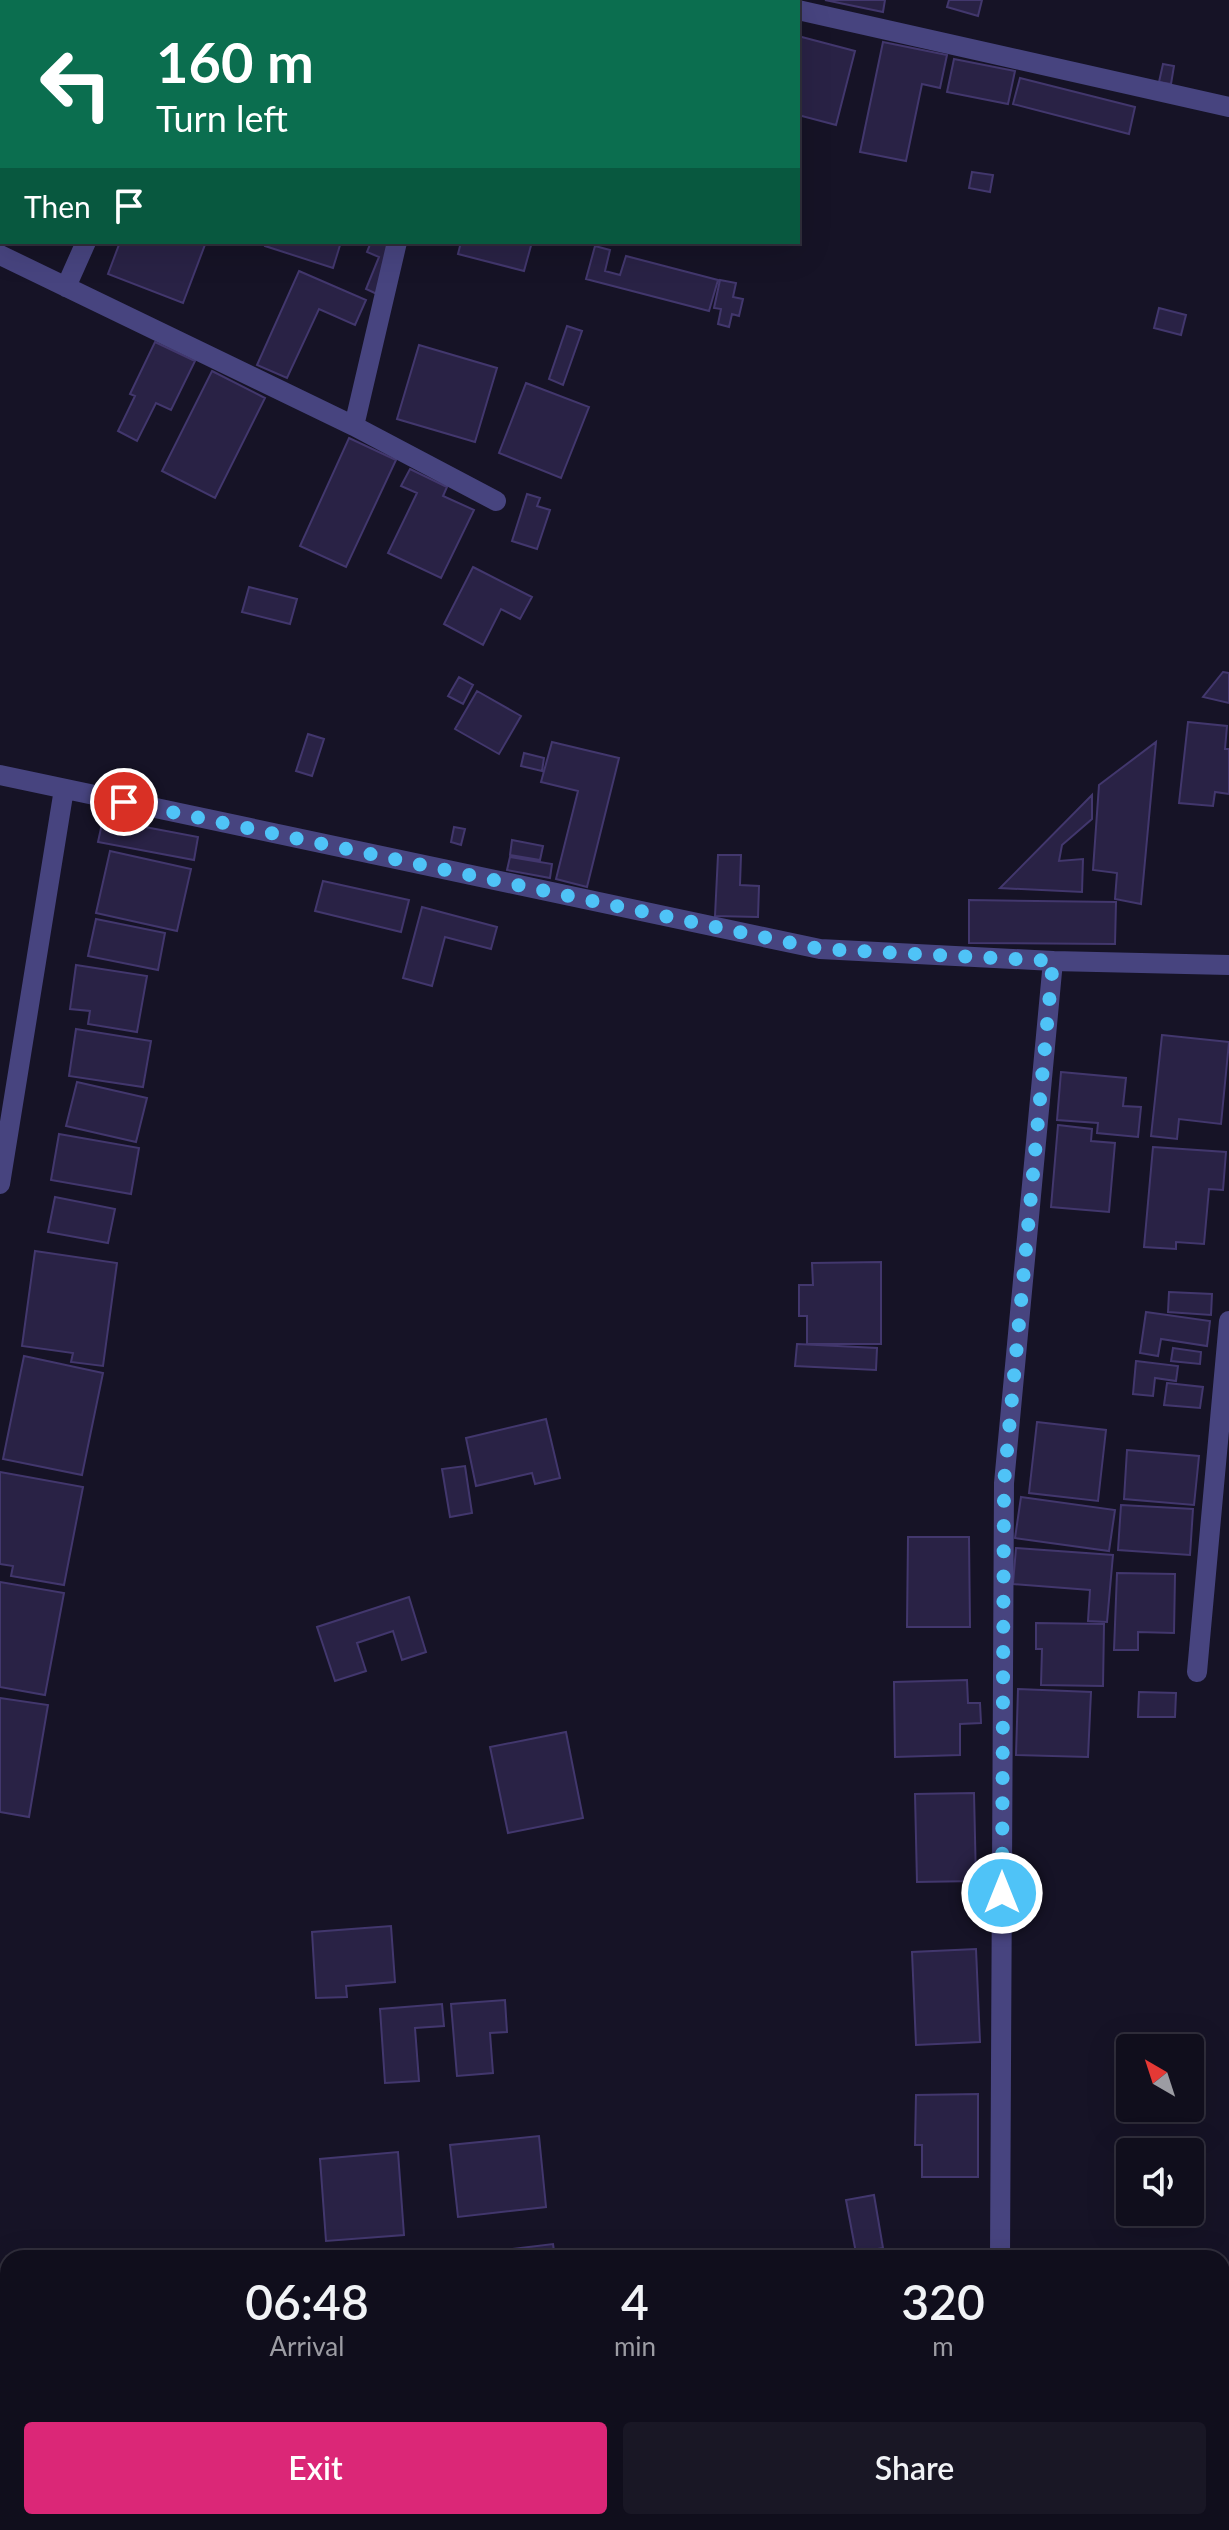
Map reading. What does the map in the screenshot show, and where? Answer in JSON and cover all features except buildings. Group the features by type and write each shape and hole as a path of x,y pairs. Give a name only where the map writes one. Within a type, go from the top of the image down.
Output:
{"street":[{"path":"800,10 1229,107"},
{"path":"66,287 85,244"},
{"path":"354,426 397,244"},
{"path":"0,255 354,426 496,501"},
{"path":"0,775 820,949 1053,961 1229,965"},
{"path":"0,1184 64,789"},
{"path":"1000,2250 1004,1483 1053,961"},
{"path":"1197,1672 1229,1321"}],"route":[{"path":"124,802 820,949 1053,961 1004,1483 1002,1893"}]}
